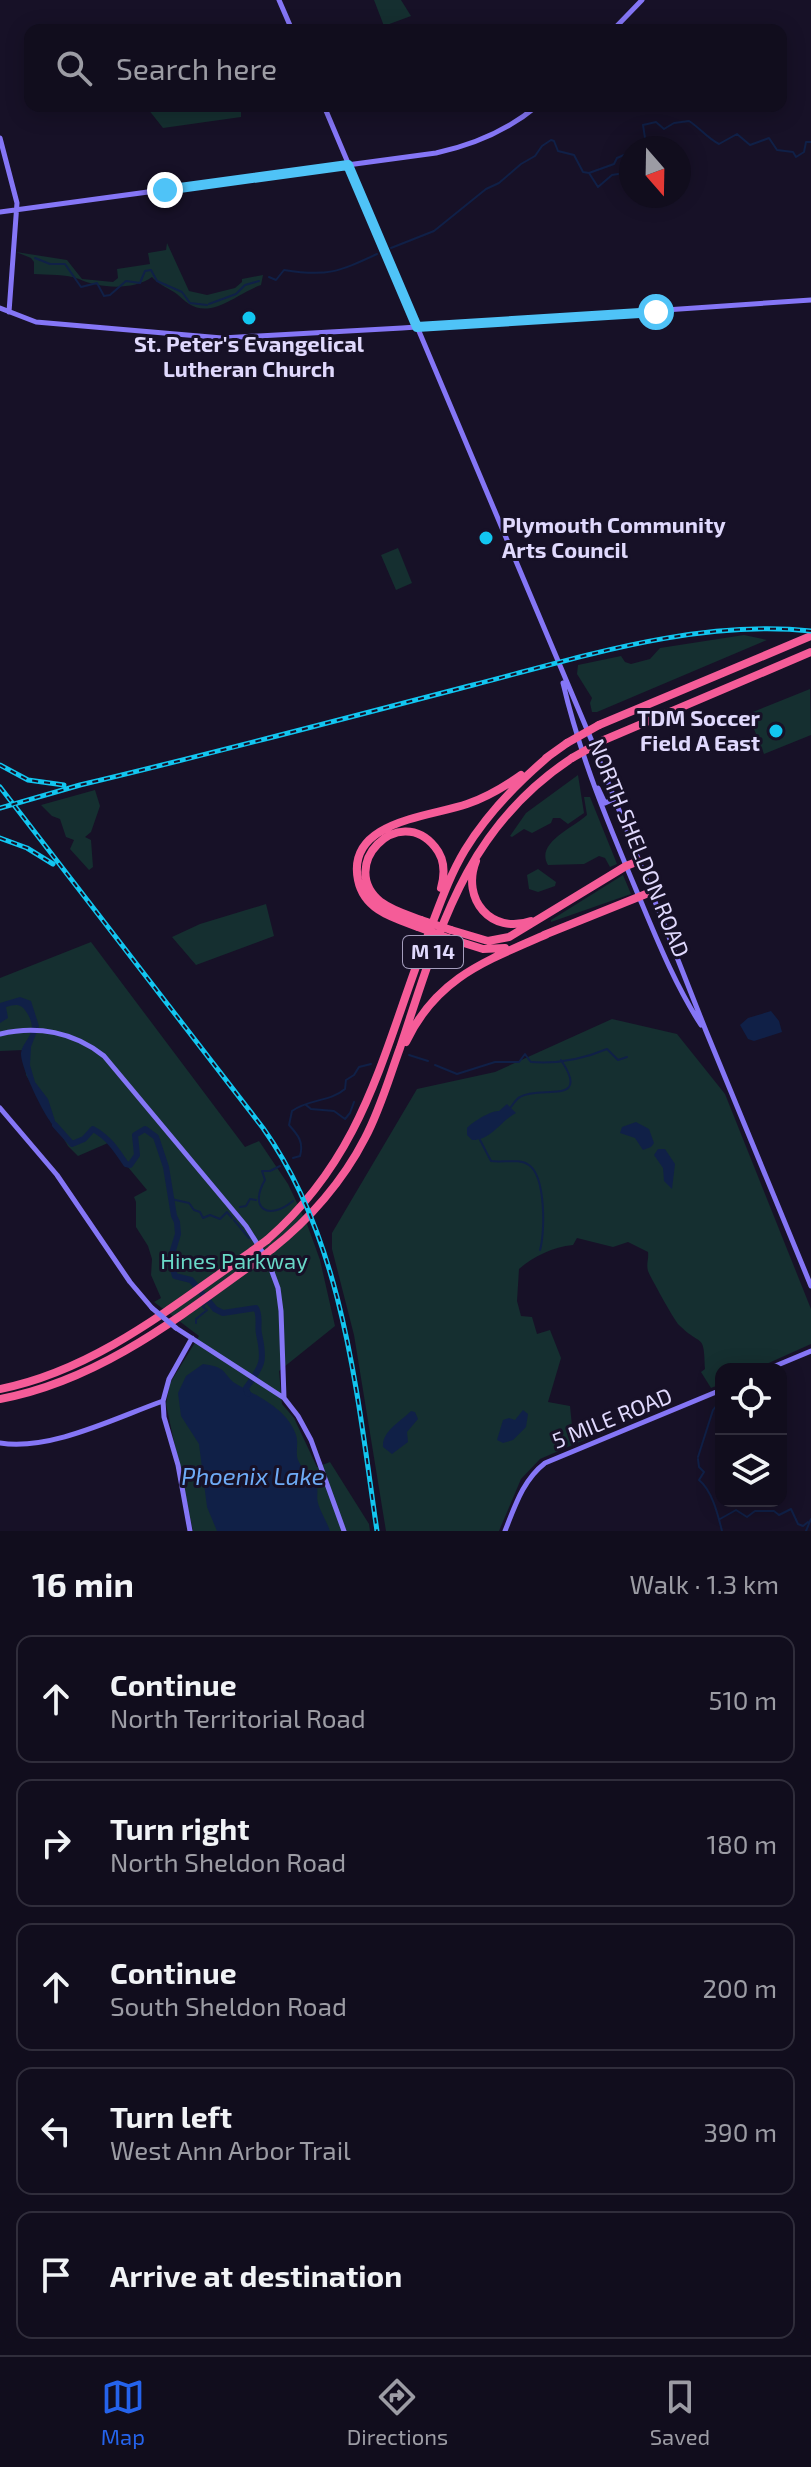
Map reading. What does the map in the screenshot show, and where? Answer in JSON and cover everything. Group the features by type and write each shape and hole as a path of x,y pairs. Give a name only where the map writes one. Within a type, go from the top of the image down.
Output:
{"highway":[{"name":"M 14","path":"0,1389 27,1382 94,1355 124,1338 267,1240 312,1196 351,1138 443,894 464,852 498,805 549,756 599,725 811,636"},
{"name":"M 14","path":"0,1399 51,1386 137,1345 257,1261 308,1216 338,1181 365,1139 452,901 468,868 495,827 533,787 572,758 604,740 811,652"},
{"path":"547,934 494,950 476,948 449,934 380,911 363,894 357,871 366,844 387,827 486,796 549,756"},
{"path":"495,827 472,875 473,894 482,910 496,921 518,925 564,905"},
{"path":"420,923 382,903 368,883 366,871 370,854 377,844 390,835 407,832 423,836 436,847 442,859 443,882 425,942"},
{"path":"449,934 488,941 505,939 639,861"},
{"path":"387,1084 415,1025 429,1004 447,986 478,964 651,892"}],"street":[{"path":"279,0 289,24"},
{"path":"619,24 642,0"},
{"name":"NORTH SHELDON ROAD","path":"326,112 600,762 811,1286"},
{"path":"0,212 461,147 509,125 528,112"},
{"path":"0,138 16,210 9,312"},
{"path":"0,308 36,322 222,338 811,300"},
{"name":"NORTH SHELDON ROAD","path":"560,670 586,763 609,827 665,957 706,1031"},
{"path":"586,763 592,759 600,762"},
{"path":"589,772 605,803 614,799"},
{"path":"609,827 612,816 622,822"},
{"path":"645,911 650,907 658,908"},
{"path":"665,957 675,950"},
{"path":"0,1034 40,1030 60,1034 88,1044 112,1063 256,1240 270,1265 280,1299 284,1398"},
{"path":"0,1108 57,1175 130,1282 152,1308 176,1328 284,1398 311,1440 344,1531"},
{"path":"190,1531 163,1401 169,1379 192,1338"},
{"path":"782,1363 811,1351"},
{"name":"5 MILE ROAD","path":"505,1531 523,1488 545,1463 715,1392"},
{"path":"0,1443 21,1445 48,1442 163,1401"}],"green space":[{"path":"374,0 401,0 411,16 383,24"},
{"path":"150,112 241,112 241,117 163,128"},
{"path":"167,243 189,291 207,295 235,288 242,279 263,275 261,285 226,303 198,308 152,277 116,287 69,276 34,274 31,258 16,252 67,260 82,279 113,282 118,278 117,269 150,264 148,253 166,250"},
{"path":"398,548 412,583 396,590 381,555"},
{"path":"744,635 767,640 597,712 592,712 592,698 577,674 578,665 621,656 631,664 650,659 660,648"},
{"path":"810,689 811,735 764,754 748,714"},
{"path":"578,775 584,813 568,824 560,818 553,818 551,823 532,833 524,829 510,836 526,813"},
{"path":"95,790 100,806 91,832 85,837 91,840 93,867 89,870 70,849 74,840 66,837 60,819 41,805"},
{"path":"584,797 590,797 617,864 610,867 605,858 599,856 584,864 548,865 545,857 551,843 587,815"},
{"path":"538,869 556,882 555,886 538,892 529,889 527,875"},
{"path":"623,875 631,894 551,922 551,920"},
{"path":"266,904 274,936 196,965 172,937 200,924"},
{"name":"Hines Parkway","path":"91,942 245,1147 259,1141 288,1184 307,1224 320,1260 335,1326 279,1371 282,1404 294,1418 317,1467 330,1462 369,1524 370,1531 193,1531 166,1404 170,1383 199,1336 154,1302 161,1298 151,1275 152,1259 148,1246 136,1227 134,1197 147,1190 108,1143 78,1156 68,1146 26,1075 24,1050 0,1051 0,978"},
{"path":"612,1019 677,1034 725,1094 811,1309 811,1344 768,1363 715,1363 715,1386 711,1388 701,1372 705,1369 702,1344 679,1325 668,1308 648,1271 648,1252 628,1242 613,1247 577,1238 573,1245 544,1253 519,1269 517,1301 521,1316 532,1317 537,1334 550,1330 561,1358 548,1402 570,1406 572,1426 587,1428 591,1437 540,1459 521,1479 499,1531 386,1531 354,1335 332,1249 332,1233 417,1089 495,1072"}],"water":[{"path":"20,997 31,1001 39,1026 31,1047 30,1065 35,1082 48,1099 58,1130 42,1107 22,1060 22,1048 31,1031 31,1020 23,1007 13,1005 6,1007 8,1018 0,1023 0,1003"},
{"path":"771,1011 779,1021 782,1032 754,1041 748,1039 740,1025 748,1018"},
{"path":"507,1104 516,1113 490,1134 472,1140 467,1135 467,1128 473,1123"},
{"path":"636,1122 649,1129 654,1143 651,1147 643,1150 635,1138 620,1133 622,1127"},
{"path":"658,1149 665,1149 675,1164 672,1189 664,1181 663,1168 654,1155"},
{"name":"Phoenix Lake","path":"203,1364 222,1370 233,1382 272,1405 286,1418 296,1435 298,1460 316,1485 318,1503 330,1531 217,1531 207,1507 199,1444 181,1416 178,1393 186,1376"},
{"path":"523,1410 528,1414 526,1427 513,1440 503,1443 497,1440 503,1420 515,1420"},
{"path":"411,1411 418,1419 407,1432 408,1442 392,1454 383,1447 385,1436"}],"waterway":[{"path":"645,136 643,125 656,122 664,129 674,123 689,121 719,144 737,134 750,145 769,138 777,150 793,152 796,157 804,152 806,142 811,142"},
{"path":"391,248 434,231 486,189 535,156 551,140 558,151 574,155 583,172 589,173 598,187 612,175 618,174"},
{"path":"589,173 614,164 619,157"},
{"path":"269,277 276,280 284,270 311,273 332,271 377,254"},
{"path":"35,258 50,264 65,264 81,287 97,283 104,296 110,295 126,281 140,283 145,271 151,270 157,281 182,292 190,303 207,305"},
{"path":"209,304 259,281"},
{"path":"531,1062 569,1060 607,1049 618,1060 627,1057"},
{"path":"435,1065 457,1074 495,1062 519,1062 525,1054 530,1061"},
{"path":"409,1055 428,1061"},
{"path":"511,1107 519,1098 529,1094 567,1089 569,1074 561,1060"},
{"path":"293,1158 300,1156 301,1143 289,1125 292,1111 339,1093 359,1067 371,1064"},
{"path":"306,1105 311,1109 334,1111 345,1119 354,1102"},
{"path":"55,1125 72,1144 84,1139 93,1129 108,1140 130,1165 137,1155 135,1135 145,1129 156,1137 166,1167 177,1222 178,1234 170,1260 175,1276 191,1280 215,1309 223,1313 256,1308 262,1357 246,1388 248,1394"},
{"path":"480,1140 491,1161 521,1162 535,1171 543,1206 540,1250"},
{"path":"280,1166 262,1171 265,1180 260,1190 260,1205 269,1211 293,1201"},
{"path":"171,1199 189,1203 203,1218 210,1215 220,1219 227,1212 232,1218"},
{"path":"240,1207 246,1206 250,1199 256,1200"},
{"path":"234,1220 249,1238"},
{"path":"196,1323 196,1319 207,1310 203,1307 205,1303"},
{"path":"698,1457 715,1408"},
{"path":"698,1459 699,1467 704,1472 699,1480 711,1496 722,1531"},
{"path":"720,1519 736,1510 747,1517 755,1511 774,1511 779,1515 791,1509 798,1524 803,1526 808,1522"},
{"path":"806,1531 811,1519"}],"railway":[{"path":"0,808 598,652 725,630 811,631"},
{"path":"0,765 28,780 64,785"},
{"path":"0,787 263,1128 290,1172 312,1220 343,1321 377,1531"},
{"path":"0,838 27,848 53,864"}],"place":[{"name":"St. Peter's Evangelical Lutheran Church","path":"249,318"},
{"name":"Plymouth Community Arts Council","path":"486,538"},
{"name":"TDM Soccer Field A East","path":"776,731"}],"route":[{"path":"165,190 348,165 417,327 656,312"}]}
